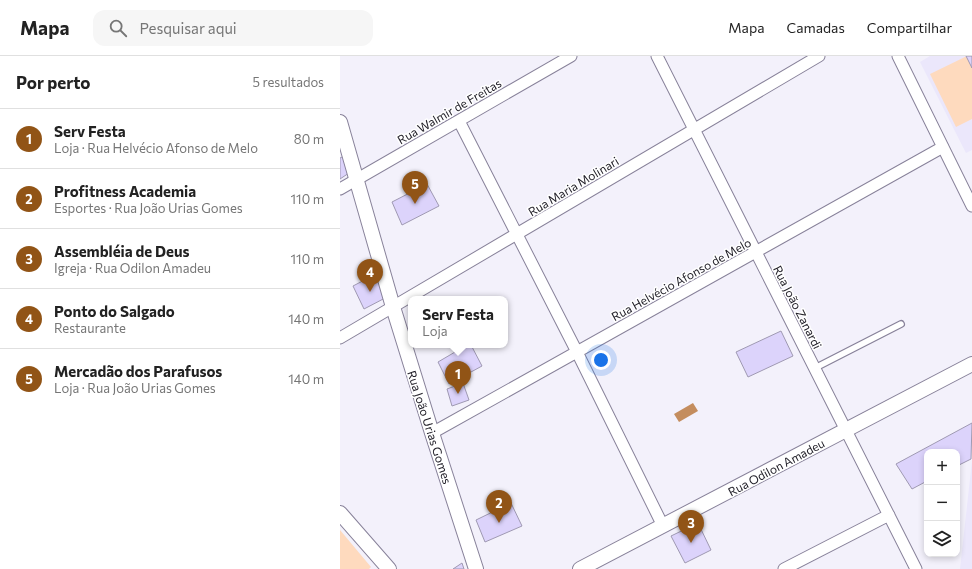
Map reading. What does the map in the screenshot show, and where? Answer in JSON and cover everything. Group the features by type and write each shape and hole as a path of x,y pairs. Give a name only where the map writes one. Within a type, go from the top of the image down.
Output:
{"street":[{"name":"Rua Walmir de Freitas","path":"340,189 571,56"},
{"name":"Rua João Zanardi","path":"658,56 916,569"},
{"name":"Rua Maria Molinari","path":"412,296 819,56"},
{"path":"898,56 972,206"},
{"path":"458,121 577,352 663,526"},
{"name":"Rua João Urias Gomes","path":"340,122 393,307 476,569"},
{"name":"Rua Helvécio Afonso de Melo","path":"432,433 943,147"},
{"name":"Rua Maria Molinari","path":"340,338 408,298"},
{"name":"Rua Odilon Amadeu","path":"581,569 972,364"},
{"path":"340,513 389,569"},
{"path":"784,569 889,515"}],"lane":[{"path":"814,368 902,324"}],"shaded area":[{"path":"930,56 972,56 972,150 966,153 920,62"},
{"path":"967,56 972,67 972,119 956,127 930,74"},
{"path":"693,403 698,411 679,422 674,414"},
{"path":"972,461 972,569 960,569"},
{"path":"340,530 371,567 369,569 340,569"}],"building":[{"path":"966,56 972,56 972,68"},
{"path":"344,156 349,173 340,179 340,158"},
{"path":"427,184 439,206 402,225 392,202"},
{"path":"376,274 387,297 364,309 353,286"},
{"path":"781,331 793,356 748,377 736,352"},
{"path":"462,348 473,348 482,366 449,384 438,362"},
{"path":"463,383 469,400 452,406 447,389"},
{"path":"972,423 971,459 960,464 960,449 924,449 924,483 912,489 896,464"},
{"path":"511,503 522,526 485,542 476,520"},
{"path":"698,523 711,550 685,563 671,536"},
{"path":"462,563 464,569 453,569"}],"place":[{"name":"Mercadão dos Parafusos","path":"415,204"},
{"name":"Ponto do Salgado","path":"370,292"},
{"name":"Serv Festa","path":"458,394"},
{"name":"Profitness Academia","path":"499,523"},
{"name":"Assembléia de Deus","path":"691,543"}]}
